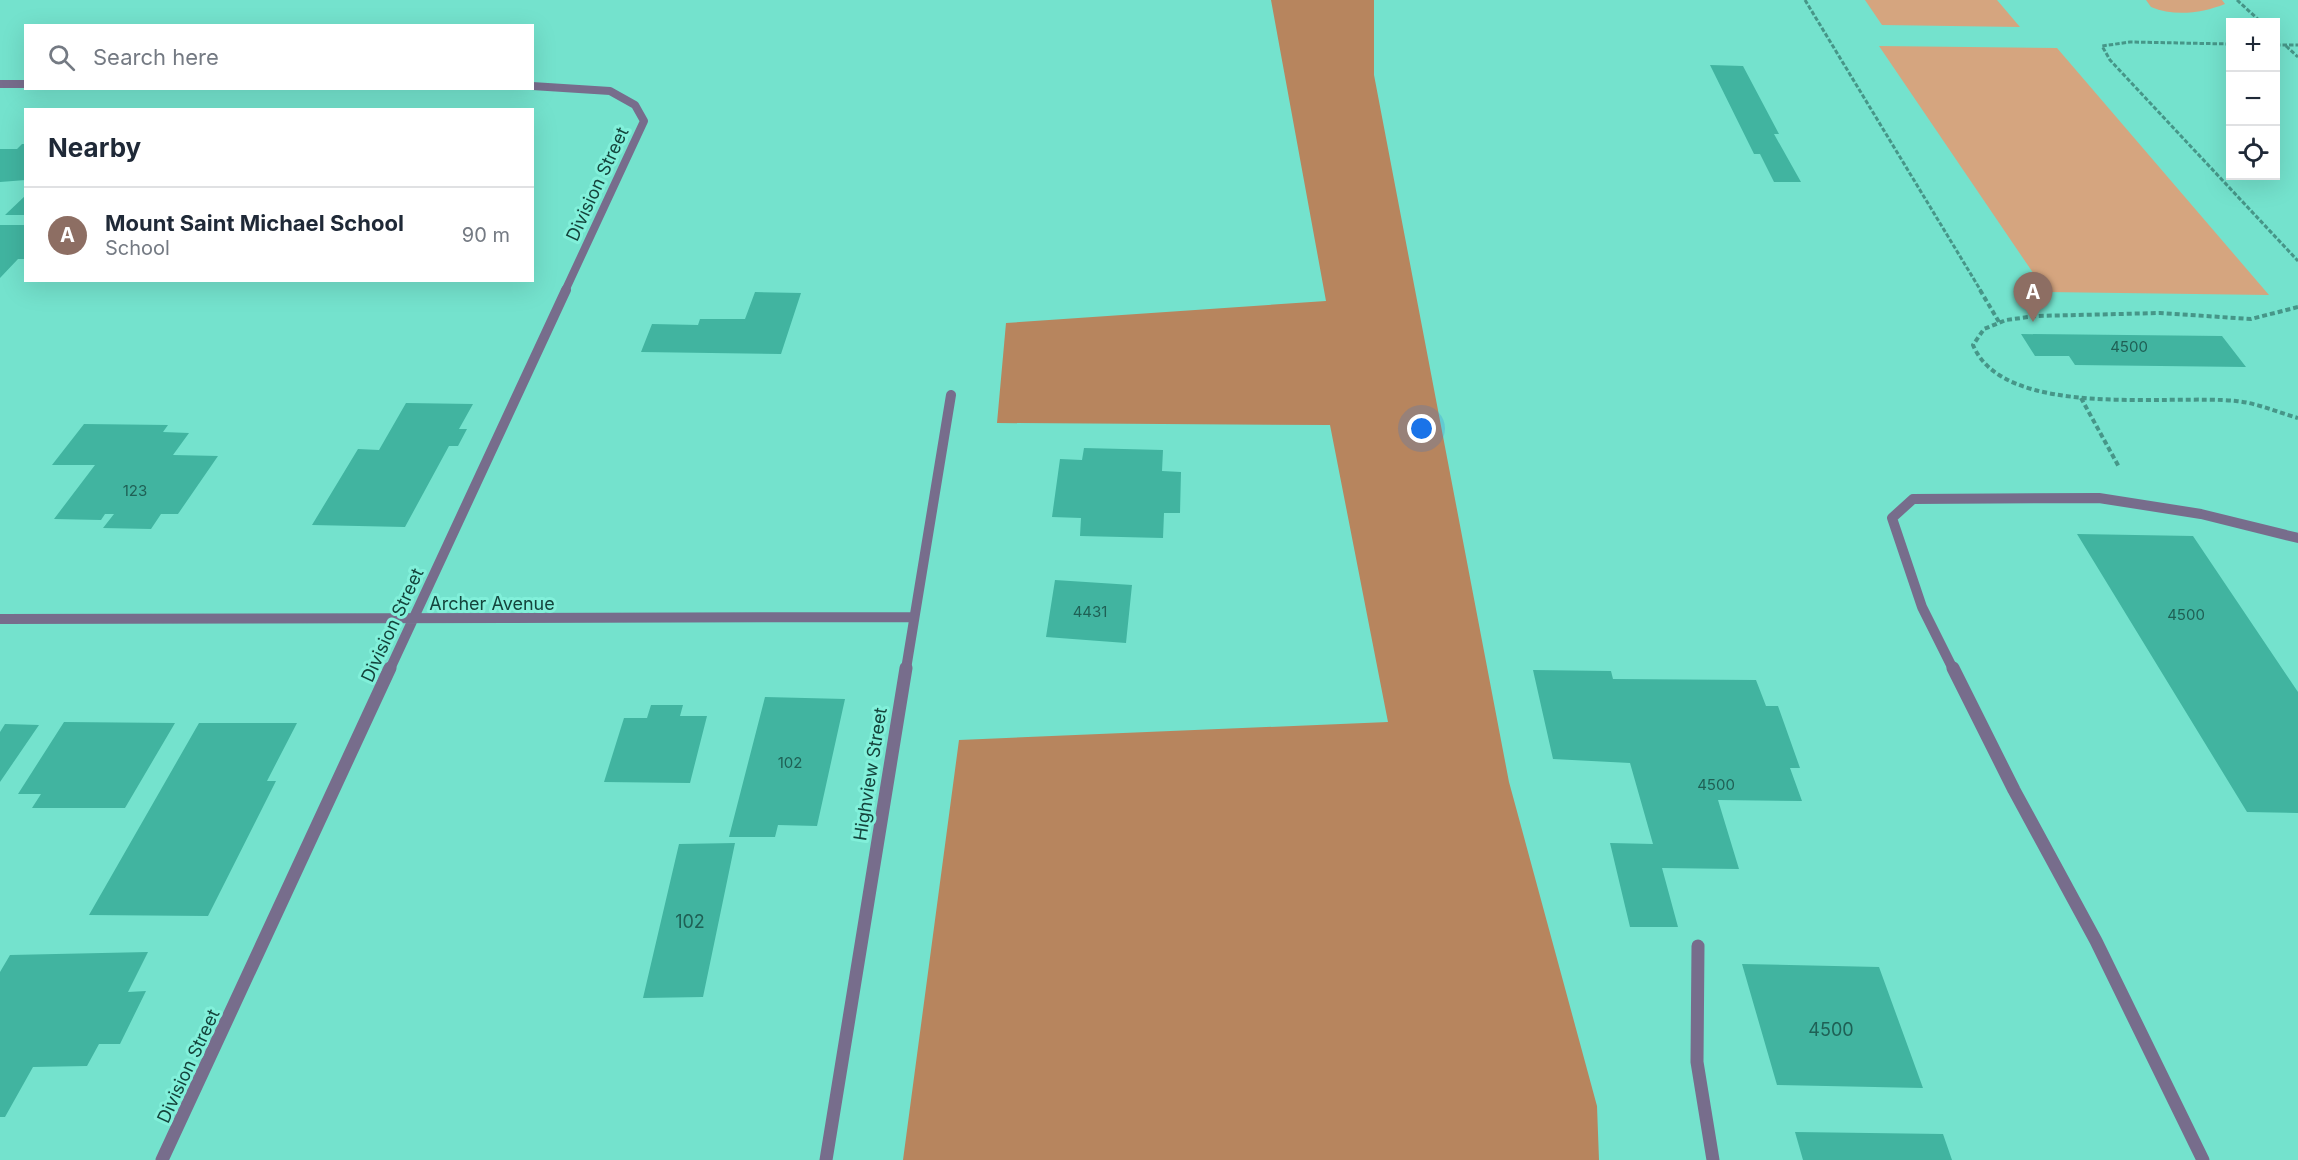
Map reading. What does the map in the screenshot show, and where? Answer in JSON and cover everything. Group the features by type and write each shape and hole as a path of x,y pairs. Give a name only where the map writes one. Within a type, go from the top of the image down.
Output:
{"street":[{"path":"0,84 24,84"},
{"name":"Division Street","path":"162,1160 645,121 635,105 610,91 534,86"},
{"name":"Highview Street","path":"826,1160 951,395"},
{"path":"2203,1160 2096,941 2014,790 1922,607 1892,518 1913,499 2099,498 2201,514 2298,538"},
{"name":"Archer Avenue","path":"0,619 413,620 913,617"},
{"path":"1698,946 1697,1062 1713,1160"}],"path":[{"path":"1805,0 1999,322"},
{"path":"2237,0 2257,18"},
{"path":"2226,44 2130,42 2102,46 2110,60 2298,261"},
{"path":"2280,45 2298,45"},
{"path":"2286,45 2298,57"},
{"path":"2298,307 2250,319 2149,313 2036,316 1999,322 1984,329 1973,345 1982,364 2008,381 2046,393 2081,398 2237,401 2298,418"},
{"path":"2081,398 2140,505"}],"shaded area":[{"path":"1271,0 1374,0 1374,75 1509,782 1597,1106 1599,1160 903,1160 959,740 1388,722 1330,425 997,423 1006,323 1326,301"},
{"path":"1865,0 1997,0 2020,27 1882,25"},
{"path":"2146,0 2222,0 2225,4 2198,12 2179,13 2151,7"},
{"path":"1879,46 2057,48 2269,295 2046,292"}],"building":[{"path":"1710,65 1743,66 1779,134 1774,134 1801,182 1774,182 1760,154 1754,154"},
{"path":"24,144 24,180 0,182 0,149 17,149"},
{"path":"24,197 24,215 5,215"},
{"path":"0,225 24,225 24,259 18,259 0,278"},
{"path":"755,292 801,293 781,354 641,352 652,324 698,325 700,319 745,319"},
{"path":"2021,334 2222,336 2246,367 2075,365 2069,356 2035,356"},
{"path":"406,403 473,404 459,429 467,429 458,446 449,446 405,527 312,525 358,449 379,450"},
{"path":"84,424 168,425 163,432 189,433 173,455 218,456 178,514 161,514 151,529 103,528 114,514 105,514 101,520 54,519 95,465 52,465"},
{"path":"1084,448 1163,450 1162,471 1181,472 1180,513 1164,513 1163,538 1080,536 1081,518 1052,517 1060,459 1082,460"},
{"path":"2077,534 2193,536 2298,692 2298,813 2247,812"},
{"path":"1055,580 1132,585 1126,643 1046,637"},
{"path":"1533,670 1611,671 1613,679 1756,680 1766,706 1778,706 1800,768 1790,768 1802,801 1718,800 1739,869 1662,868 1678,927 1630,927 1610,843 1653,844 1630,763 1553,759"},
{"path":"765,697 845,699 817,826 778,825 775,837 729,837"},
{"path":"651,705 683,705 680,716 707,716 690,783 604,782 624,718 647,718"},
{"path":"64,722 175,723 125,808 32,808 41,794 18,794"},
{"path":"199,723 297,723 267,781 276,781 208,916 89,915"},
{"path":"5,724 39,725 0,782 0,732"},
{"path":"735,843 703,997 643,998 679,844"},
{"path":"148,952 128,992 146,991 120,1044 99,1044 87,1066 33,1067 5,1117 0,1117 0,972 10,955"},
{"path":"1742,964 1879,967 1923,1088 1777,1085"},
{"path":"1795,1132 1943,1134 1952,1160 1803,1160"}],"place":[{"name":"Mount Saint Michael School","path":"2033,322"}]}
